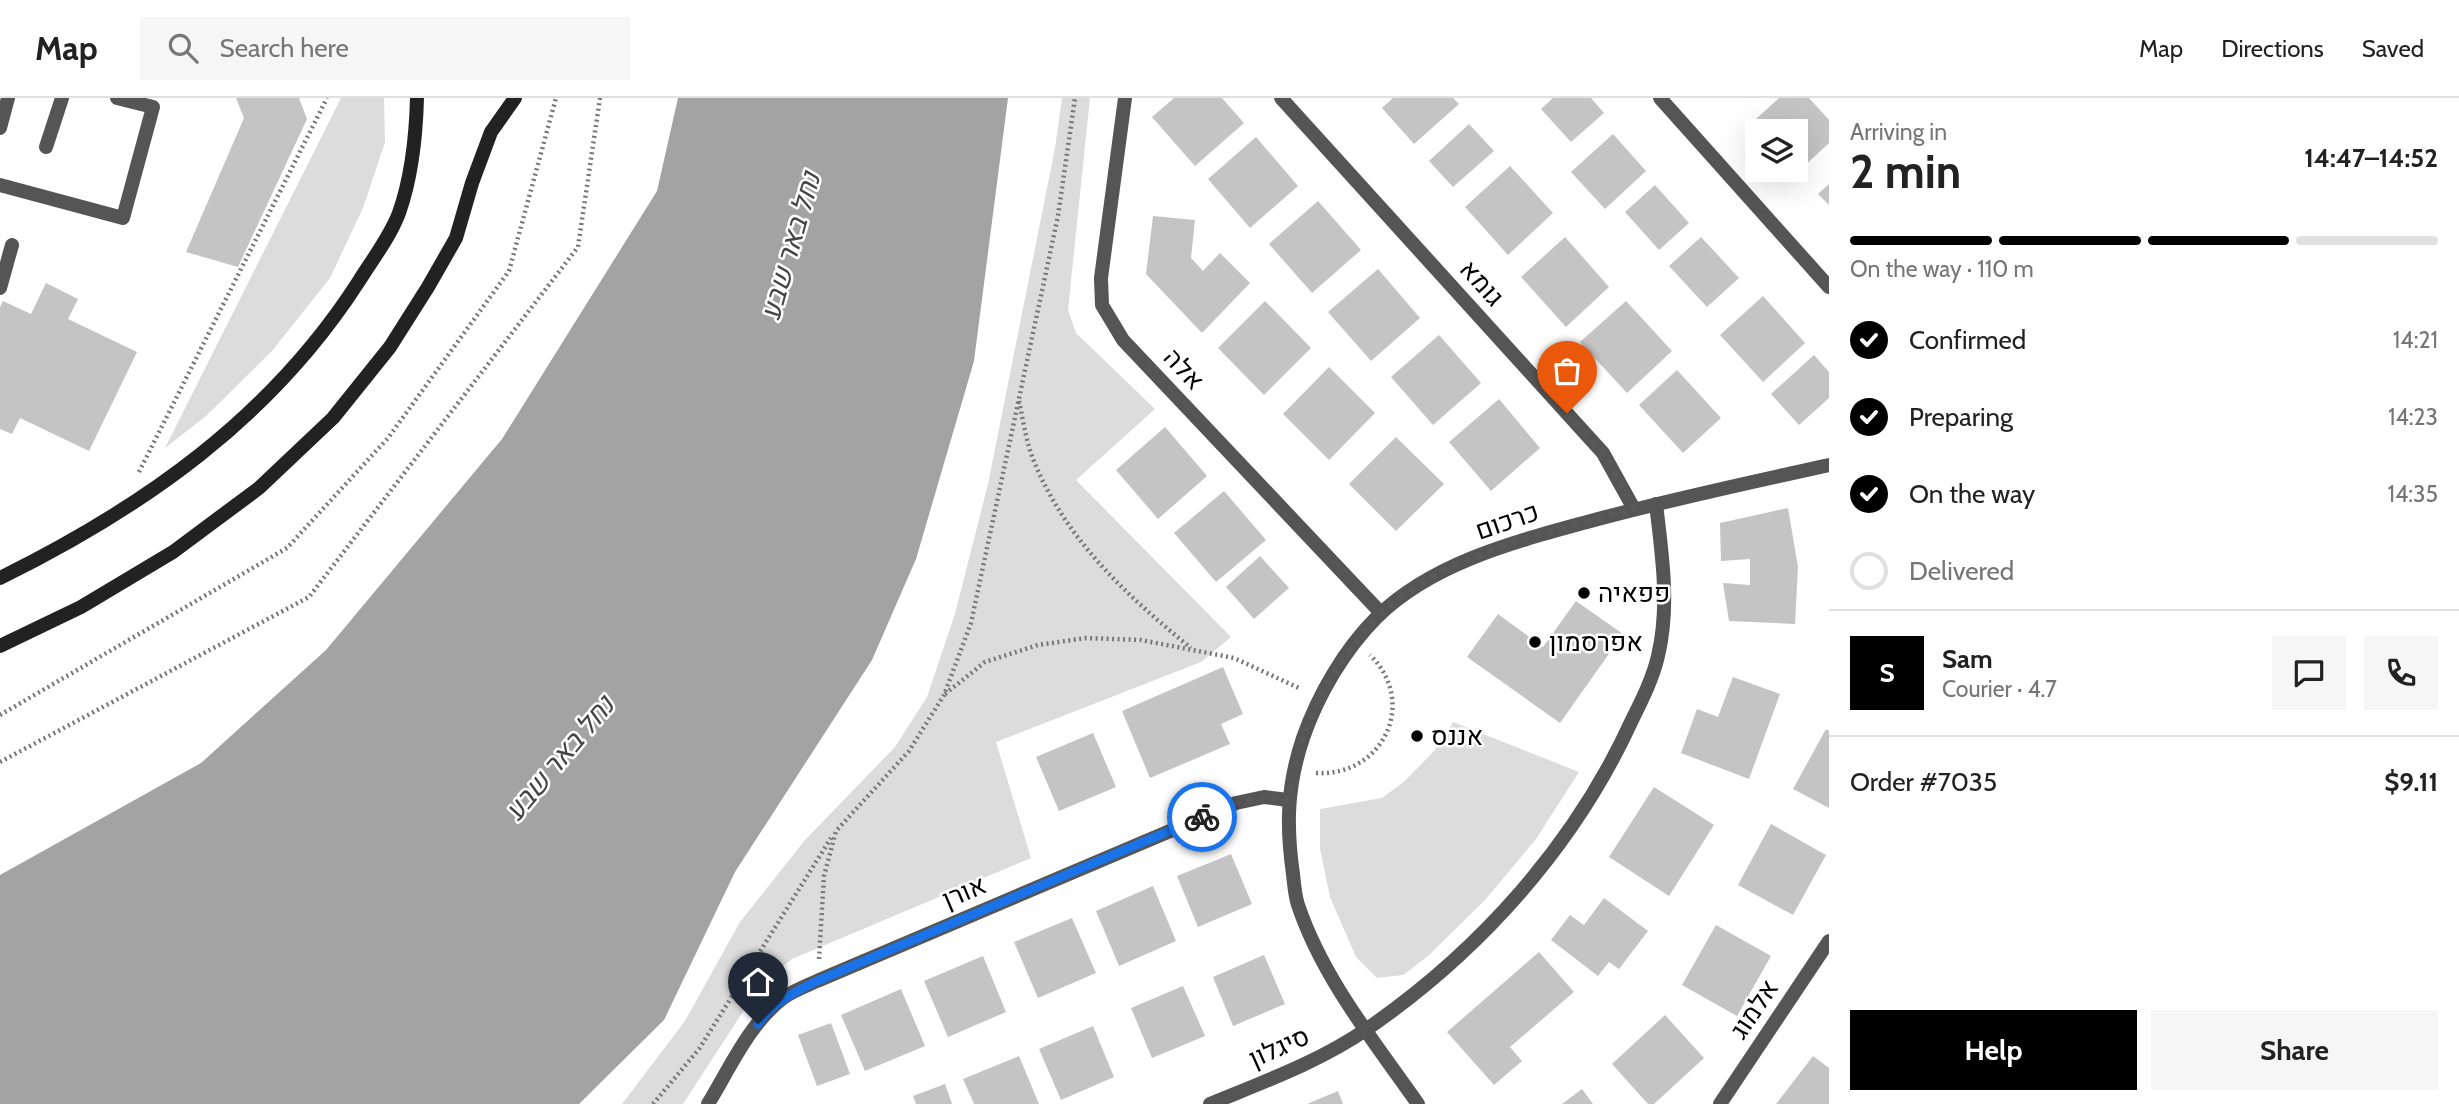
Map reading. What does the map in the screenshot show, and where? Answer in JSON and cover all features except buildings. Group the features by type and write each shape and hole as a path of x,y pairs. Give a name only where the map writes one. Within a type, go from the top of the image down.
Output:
{"main road":[{"path":"0,578 52,552 139,501 219,440 288,375 340,311 398,214 411,170 417,125 417,98"},
{"path":"0,646 81,607 173,552 259,488 333,418 390,347 456,238 491,132 514,98"}],"street":[{"path":"0,128 8,98"},
{"path":"46,147 62,98"},
{"path":"0,185 123,218 153,107 117,98"},
{"name":"אלה","path":"1125,98 1101,278 1102,305 1123,340 1381,613"},
{"name":"גומא","path":"1281,98 1603,453 1634,509"},
{"path":"1660,98 1829,287"},
{"path":"0,288 12,245"},
{"name":"כרכום","path":"1418,1104 1339,991 1315,948 1297,902 1290,852 1288,800 1313,710 1356,642 1381,613 1418,585 1480,554 1634,509 1829,465"},
{"path":"1366,1030 1458,957 1530,883 1594,793 1621,745 1658,658 1665,617 1664,576 1656,504"},
{"name":"אורן","path":"708,1104 750,1035 766,1013 786,996 1236,803 1264,797 1288,800"},
{"name":"אלמוג","path":"1720,1104 1829,941"},
{"name":"סיגלון","path":"1210,1104 1314,1060 1366,1030"}],"path":[{"path":"136,477 327,98"},
{"path":"0,762 309,597 578,247 600,98"},
{"path":"653,1104 699,1049 836,831 909,751 944,695 971,624 1058,216 1075,98"},
{"path":"1019,400 1032,457 1057,510 1114,582 1192,649"},
{"path":"944,695 985,662 1038,645 1086,638 1141,640 1234,657 1321,697"},
{"path":"1294,771 1333,774 1359,763 1382,744 1392,720 1392,689 1380,664 1356,642"},
{"path":"817,981 824,877 836,831"}],"shaded area":[{"path":"341,98 384,98 385,142 363,208 330,278 272,351 206,416 165,448"},
{"path":"1062,98 1090,98 1068,310 1076,333 1155,409 1076,480 1231,637 1201,662 996,742 1031,858 792,959 761,984 683,1104 622,1104 685,1021 740,922 805,840 895,747 927,697 955,614 988,484 1055,148"},
{"path":"1453,722 1579,772 1536,839 1485,900 1428,956 1403,975 1377,978 1356,957 1330,897 1320,849 1320,809 1382,798 1405,781 1434,751"}],"water":[{"name":"נחל באר שבע","path":"678,98 1008,98 974,361 916,559 872,660 735,872 664,1020 579,1104 0,1104 0,875 201,763 326,650 502,439 657,191"}],"way so far":[{"path":"1202,817 1236,803 1264,797 1288,800 1297,757 1313,710 1337,669 1376,618 1418,585 1480,554 1634,509 1603,453 1567,413"}],"place":[{"name":"פפאיה","path":"1584,593"},
{"name":"אפרסמון","path":"1535,642"},
{"name":"אננס","path":"1417,736"}],"route":[{"path":"758,1024 766,1013 786,996 817,981 1202,817"}]}
